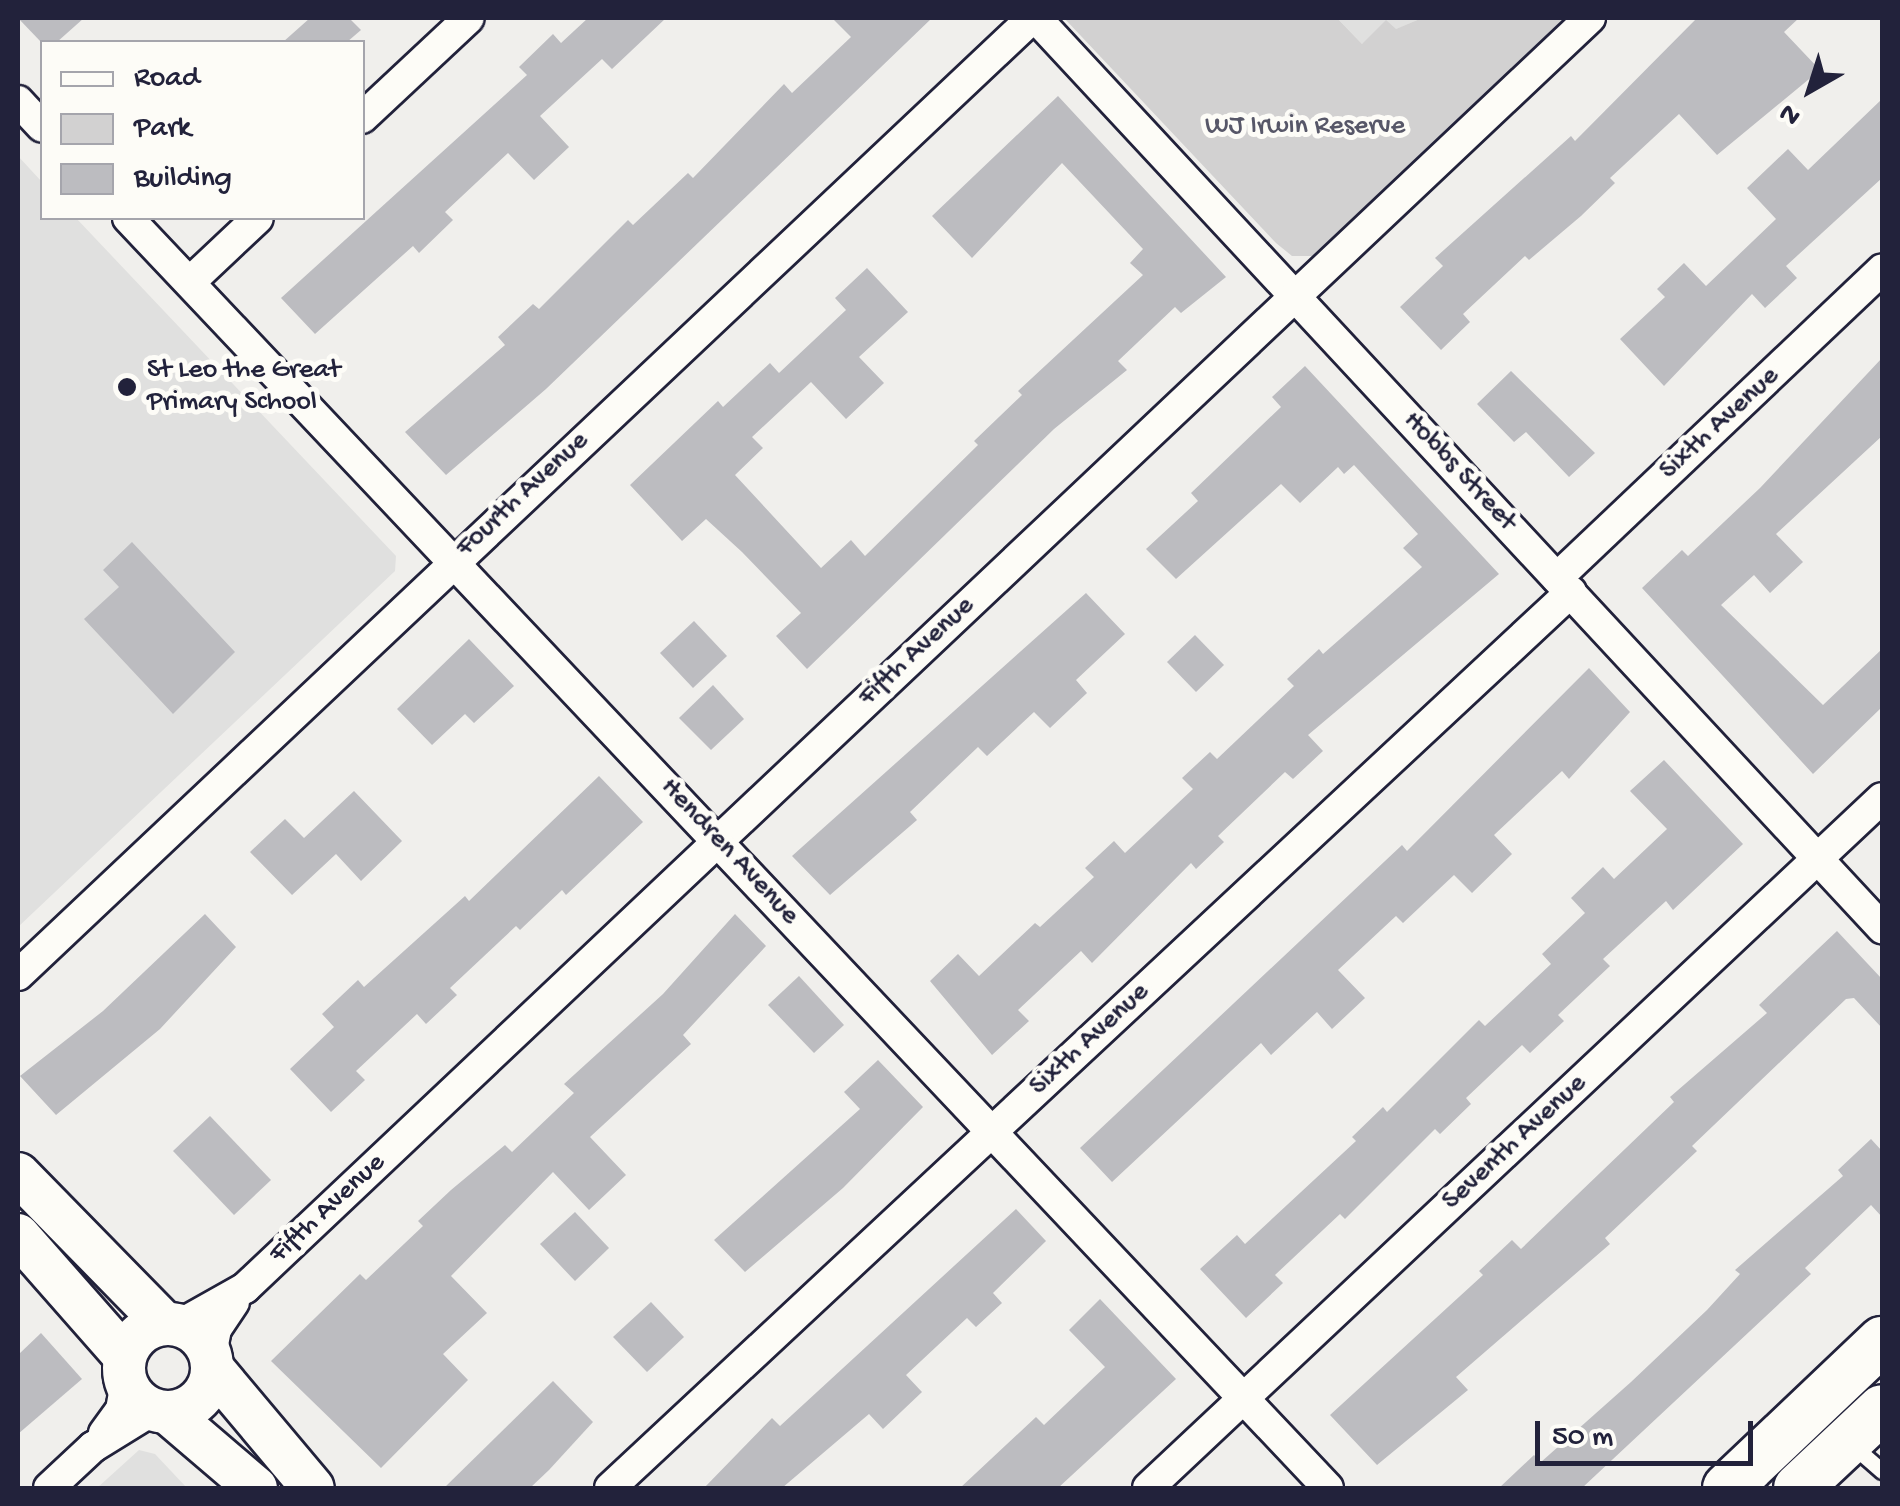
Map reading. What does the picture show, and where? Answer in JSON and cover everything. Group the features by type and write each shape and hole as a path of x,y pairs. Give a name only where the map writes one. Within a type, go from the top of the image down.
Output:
{"main road":[{"path":"1727,1488 1882,1340"},
{"path":"1798,1488 1865,1456 1882,1408"}],"street":[{"path":"365,115 469,18"},
{"name":"Hobbs Street","path":"1034,18 1882,928"},
{"name":"Fourth Avenue","path":"18,976 452,561 1034,18"},
{"name":"Fifth Avenue","path":"212,1362 216,1328 245,1288 1590,18"},
{"path":"18,100 40,125"},
{"name":"Hendren Avenue","path":"130,220 1328,1488"},
{"path":"190,282 256,220"},
{"name":"Sixth Avenue","path":"610,1488 1564,585 1882,270"},
{"name":"Seventh Avenue","path":"1148,1488 1882,798"},
{"path":"18,1174 212,1362 313,1488"},
{"path":"18,1235 142,1390 256,1488"},
{"name":"Fifth Avenue","path":"172,1324 245,1288"},
{"path":"50,1488 94,1448 142,1390 138,1336 172,1324"},
{"path":"142,1390 193,1405 212,1362"}],"shaded area":[{"path":"1337,18 1422,18 1362,44"},
{"name":"St Leo the Great Primary School","path":"18,156 40,180 40,220 78,220 396,556 395,571 18,927"},
{"path":"139,1450 155,1454 187,1488 97,1488"}],"green space":[{"name":"WJ Irwin Reserve","path":"1064,18 1337,18 1362,44 1386,20 1396,29 1422,18 1566,18 1312,256 1292,256"}],"building":[{"path":"18,18 84,18 59,40 40,41"},
{"path":"310,18 349,18 361,30 349,40 285,40"},
{"path":"588,18 666,18 612,69 602,59 540,116 569,147 534,180 508,153 445,212 453,220 419,253 413,246 315,334 281,298 527,75 519,67 553,34 561,43"},
{"path":"832,18 932,18 546,389 446,475 405,432 505,345 498,337 533,304 539,309 628,220 633,225 688,173 693,178 784,84 792,93 851,37"},
{"path":"1697,18 1799,18 1784,32 1820,70 1717,155 1679,114 1610,178 1615,183 1581,216 1529,260 1525,256 1463,314 1470,322 1441,350 1400,307 1443,266 1435,258 1571,136 1575,141"},
{"path":"1058,96 1226,277 1181,313 1175,307 1118,361 1127,370 1054,429 807,669 776,636 801,613 706,519 682,541 630,485 718,401 723,407 770,363 779,373 846,310 835,298 867,268 908,312 859,357 884,383 846,419 811,382 752,437 763,448 735,475 821,568 851,540 865,556 978,445 974,441 1022,395 1018,391 1143,275 1130,263 1143,249 1062,163 972,258 932,216"},
{"path":"1882,99 1882,178 1786,266 1797,278 1765,308 1752,294 1664,386 1620,339 1665,297 1657,289 1684,263 1706,286 1776,219 1747,188 1788,149 1808,170"},
{"path":"1882,358 1882,436 1776,534 1803,562 1770,593 1754,575 1721,605 1823,705 1882,649 1882,707 1813,774 1642,588 1682,550 1688,556 1760,488"},
{"path":"1305,366 1499,574 1308,735 1323,751 1293,779 1285,772 1218,836 1224,842 1196,869 1191,863 1092,963 1081,951 1018,1010 1029,1021 992,1055 930,981 958,954 979,976 1035,923 1040,927 1094,877 1085,868 1114,841 1125,853 1193,789 1182,778 1210,752 1217,759 1294,686 1287,679 1319,649 1323,654 1422,567 1403,548 1418,534 1354,465 1344,474 1338,467 1300,503 1281,484 1176,579 1146,549 1198,501 1191,493 1281,407 1272,397"},
{"path":"1511,371 1595,453 1569,477 1526,432 1514,442 1477,404"},
{"path":"132,542 235,652 173,714 84,619 119,587 103,570"},
{"path":"1086,593 1125,634 1076,680 1087,693 1050,728 1034,712 987,756 978,747 910,812 917,820 830,895 792,856"},
{"path":"694,621 727,656 693,688 660,653"},
{"path":"1195,635 1224,665 1196,692 1167,662"},
{"path":"469,639 514,686 474,723 465,714 432,745 397,709"},
{"path":"1589,668 1630,712 1569,779 1562,771 1494,835 1512,854 1472,893 1454,875 1403,923 1396,916 1338,970 1365,998 1332,1029 1317,1012 1271,1055 1261,1043 1112,1182 1080,1148 1402,845 1407,851"},
{"path":"713,685 744,719 711,750 679,718"},
{"path":"1664,760 1743,844 1673,910 1666,901 1603,959 1610,966 1558,1015 1564,1021 1530,1053 1522,1045 1466,1098 1471,1104 1440,1134 1435,1129 1345,1219 1340,1214 1275,1275 1283,1283 1246,1318 1200,1269 1237,1235 1245,1244 1356,1141 1352,1137 1383,1107 1387,1112 1479,1020 1485,1026 1551,964 1542,954 1585,913 1571,898 1603,867 1614,879 1667,829 1630,791"},
{"path":"599,776 643,822 566,895 562,890 520,930 516,926 450,988 457,995 426,1024 417,1014 356,1071 365,1080 331,1112 290,1069 334,1027 322,1014 358,980 364,987 465,896 469,901"},
{"path":"354,791 402,841 361,881 336,854 292,895 250,852 285,819 304,838"},
{"path":"205,914 236,947 160,1029 56,1115 20,1076 103,1011"},
{"path":"735,914 766,946 683,1035 691,1044 590,1137 626,1175 589,1210 553,1172 451,1276 487,1313 443,1354 468,1380 381,1468 271,1361 360,1274 366,1280 423,1226 418,1221 451,1190 505,1145 512,1152 574,1093 564,1084 663,994"},
{"path":"1837,931 1882,979 1882,1028 1854,998 1846,999 1692,1146 1697,1151 1605,1238 1610,1244 1456,1377 1468,1390 1377,1465 1330,1415 1483,1275 1479,1271 1512,1240 1521,1249 1674,1102 1670,1097 1767,1013 1759,1005"},
{"path":"799,976 844,1025 814,1053 768,1005"},
{"path":"878,1060 923,1107 843,1188 745,1272 714,1240 860,1109 844,1092"},
{"path":"210,1116 271,1180 234,1215 173,1151"},
{"path":"1871,1139 1882,1151 1882,1217 1871,1205 1805,1268 1811,1274 1582,1488 1499,1488 1534,1455 1541,1462 1631,1382 1707,1310 1740,1274 1735,1270 1843,1176 1838,1170"},
{"path":"1016,1209 1046,1241 993,1293 1002,1303 976,1327 967,1318 906,1375 922,1392 883,1429 869,1414 782,1488 704,1488 772,1418 780,1426"},
{"path":"575,1212 609,1248 575,1281 540,1244"},
{"path":"1100,1299 1176,1379 1058,1488 960,1488 1036,1417 1044,1425 1105,1367 1069,1330"},
{"path":"651,1302 684,1337 647,1372 613,1337"},
{"path":"41,1333 82,1379 18,1434 18,1355"},
{"path":"553,1381 593,1422 549,1470 530,1488 444,1488"}],"place":[{"name":"St Leo the Great Primary School","path":"127,387"}]}
